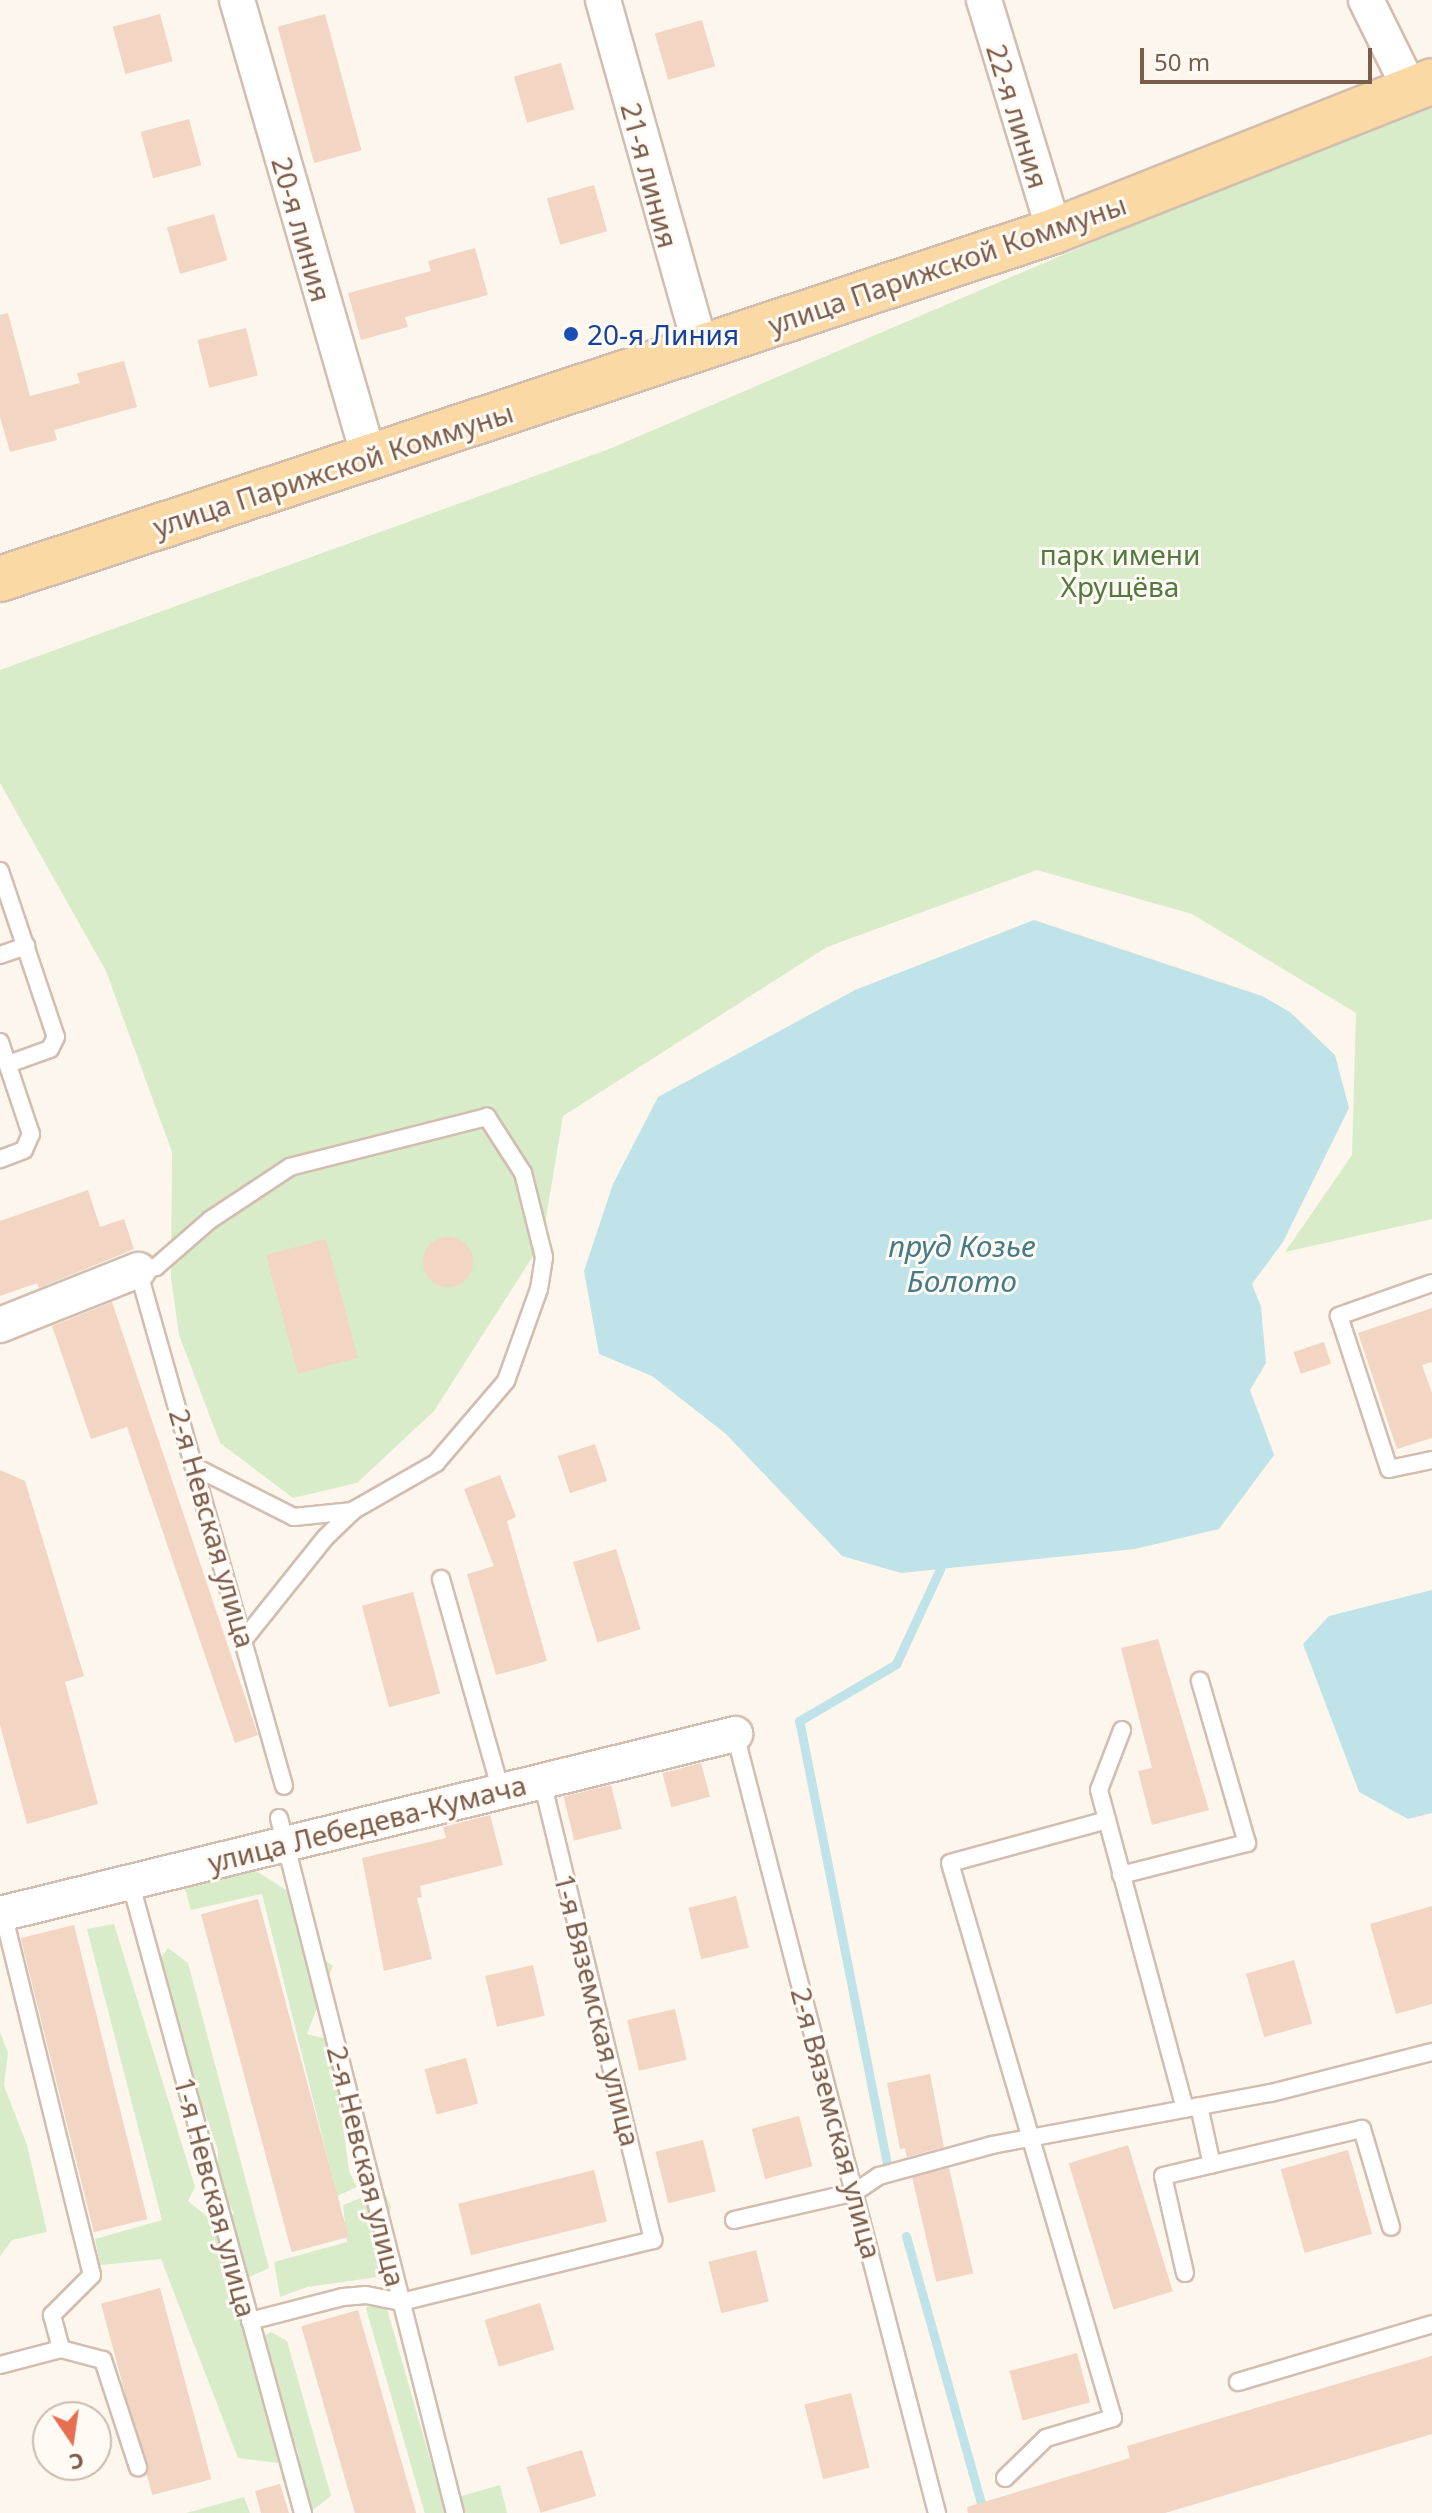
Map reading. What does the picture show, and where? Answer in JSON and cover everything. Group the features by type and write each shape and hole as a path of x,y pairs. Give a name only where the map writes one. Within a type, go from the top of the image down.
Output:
{"main road":[{"name":"улица Парижской Коммуны","path":"0,579 1054,231 1422,86"}],"street":[{"name":"20-я линия","path":"237,0 369,456"},
{"name":"21-я линия","path":"603,0 701,348"},
{"name":"22-я линия","path":"984,0 1054,231"},
{"path":"1366,0 1422,86"},
{"path":"0,1325 138,1270"},
{"name":"улица Лебедева-Кумача","path":"1,1914 130,1881 282,1831 501,1791 735,1734"}],"lane":[{"path":"0,871 56,1037 50,1049 8,1064"},
{"path":"0,955 26,946"},
{"path":"0,1042 31,1134 24,1150 0,1159"},
{"path":"138,1270 156,1267 210,1220 290,1167 487,1117 523,1173 544,1257 539,1289 506,1381 436,1463 354,1510 245,1638"},
{"name":"2-я Невская улица","path":"138,1270 245,1638 284,1786"},
{"path":"1432,1283 1339,1316 1389,1469 1432,1460"},
{"path":"195,1467 294,1517 354,1510"},
{"path":"441,1579 501,1791"},
{"path":"1121,1875 1247,1843 1200,1681"},
{"path":"1122,1730 1099,1790 1121,1875 1212,2165"},
{"name":"2-я Вяземская улица","path":"735,1734 937,2513"},
{"name":"1-я Вяземская улица","path":"401,2302 653,2240 542,1780"},
{"path":"1005,2478 1046,2438 1113,2418 950,1863 1107,1820"},
{"name":"2-я Невская улица","path":"282,1831 455,2513"},
{"name":"1-я Невская улица","path":"130,1881 303,2513"},
{"path":"1,1914 92,2275 52,2315 61,2349"},
{"path":"734,2220 855,2192 879,2176 1029,2138 1192,2108 1432,2052"},
{"path":"1185,2273 1163,2176 1362,2129 1391,2227"},
{"path":"250,2321 343,2297 366,2295 401,2302"},
{"path":"1238,2382 1432,2324"},
{"path":"0,2365 61,2349 103,2360 138,2467"}],"green space":[{"name":"парк имени Хрущёва","path":"1432,97 1432,1219 1285,1252 1352,1155 1356,1013 1192,914 1037,870 827,947 563,1116 542,1242 434,1411 357,1483 293,1498 220,1443 179,1335 171,1278 172,1152 106,971 0,783 0,670 609,449"},
{"path":"253,1869 294,1895 316,1953 333,1966 307,2034 327,2039 338,2022 349,2052 336,2075 349,2171 357,2187 337,2196 262,1894 191,1910 181,1875 216,1872 228,1877"},
{"path":"114,1924 195,2187 188,2201 219,2226 234,2213 218,2184 218,2150 153,1968 168,1948 188,1963 269,2268 232,2285 252,2360 283,2437 286,2464 238,2458 161,2259 100,2265 95,2239 162,2220 87,1929"},
{"path":"0,2032 8,2053 4,2086 27,2145 47,2232 12,2240 0,2256"},
{"path":"383,2189 391,2207 386,2236 373,2226 385,2276 307,2287 280,2297 274,2262 347,2242 343,2205"},
{"path":"385,2302 445,2513 425,2513 366,2308"},
{"path":"271,2332 287,2341 331,2496 313,2510 293,2498 291,2473 299,2456 259,2338"},
{"path":"500,2485 507,2513 462,2513 458,2497"},
{"path":"244,2497 250,2513 186,2513"}],"water":[{"name":"пруд Козье Болото","path":"1034,920 1262,996 1290,1012 1335,1055 1349,1108 1283,1242 1252,1284 1261,1307 1266,1363 1250,1390 1274,1455 1219,1529 1135,1549 901,1573 842,1556 726,1434 652,1376 599,1354 584,1271 613,1184 658,1097 855,990"},
{"path":"1432,1590 1432,1813 1408,1819 1359,1792 1303,1644 1329,1616"}],"building":[{"path":"160,14 173,61 125,74 113,27"},
{"path":"325,14 361,150 314,163 278,27"},
{"path":"702,20 715,66 668,80 655,34"},
{"path":"561,63 574,109 527,123 514,77"},
{"path":"189,119 201,165 153,178 141,132"},
{"path":"594,185 607,231 560,245 547,199"},
{"path":"214,214 227,260 180,274 167,228"},
{"path":"475,248 488,295 405,317 408,327 361,340 348,293 431,271 428,261"},
{"path":"8,313 30,396 80,383 77,373 124,361 137,407 54,430 57,440 10,452 0,417 0,315"},
{"path":"246,328 258,376 209,388 197,340"},
{"path":"88,1190 100,1227 124,1219 134,1249 39,1288 37,1283 0,1296 0,1221"},
{"path":"448,1237 466,1244 473,1262 466,1280 448,1287 430,1280 423,1262 430,1244"},
{"path":"326,1239 358,1358 298,1374 266,1255"},
{"path":"112,1302 258,1735 235,1743 127,1427 91,1439 52,1326"},
{"path":"1432,1308 1432,1362 1422,1365 1432,1393 1432,1438 1397,1449 1358,1333"},
{"path":"1324,1342 1331,1364 1301,1374 1294,1352"},
{"path":"595,1444 607,1481 570,1493 558,1456"},
{"path":"0,1470 25,1481 84,1676 65,1682 98,1804 27,1824 0,1725"},
{"path":"500,1475 516,1517 507,1521 547,1661 496,1675 467,1574 494,1566 464,1489"},
{"path":"616,1549 641,1629 598,1642 573,1562"},
{"path":"413,1592 440,1693 389,1707 362,1606"},
{"path":"1158,1639 1209,1810 1152,1825 1138,1771 1152,1768 1121,1648"},
{"path":"701,1763 710,1797 671,1807 662,1773"},
{"path":"611,1785 622,1829 574,1841 563,1797"},
{"path":"490,1815 503,1865 420,1886 422,1897 417,1898 432,1959 384,1971 362,1858 446,1838 443,1827"},
{"path":"736,1896 749,1947 701,1959 688,1908"},
{"path":"258,1899 349,2237 292,2252 201,1914"},
{"path":"1432,1906 1432,2004 1396,2014 1370,1924"},
{"path":"74,1925 147,2219 94,2232 21,1938"},
{"path":"1294,1960 1312,2023 1264,2037 1246,1974"},
{"path":"533,1965 545,2016 497,2027 485,1976"},
{"path":"675,2009 687,2060 639,2071 627,2020"},
{"path":"466,2058 478,2103 437,2115 424,2069"},
{"path":"930,2074 944,2147 907,2157 905,2148 900,2149 887,2083"},
{"path":"799,2116 812,2166 765,2179 752,2129"},
{"path":"703,2140 716,2191 668,2203 655,2152"},
{"path":"1128,2145 1173,2291 1113,2309 1069,2163"},
{"path":"1348,2150 1372,2234 1305,2253 1281,2169"},
{"path":"949,2168 973,2273 936,2282 912,2177"},
{"path":"594,2170 607,2221 471,2255 458,2204"},
{"path":"756,2250 769,2301 721,2313 708,2262"},
{"path":"160,2288 211,2479 152,2495 101,2304"},
{"path":"540,2303 554,2350 499,2367 485,2320"},
{"path":"358,2310 416,2513 355,2513 301,2326"},
{"path":"1077,2353 1090,2402 1023,2420 1009,2371"},
{"path":"1432,2356 1432,2434 1165,2513 968,2513 967,2507 1130,2458 1127,2446"},
{"path":"851,2393 870,2468 823,2479 804,2405"},
{"path":"582,2450 596,2496 541,2513 527,2467"},
{"path":"280,2484 289,2513 261,2513 255,2491"}],"waterway":[{"path":"887,2164 799,1721 896,1664 940,1569"},
{"path":"906,2236 984,2513"}],"place":[{"name":"20-я Линия","path":"571,334"}]}
